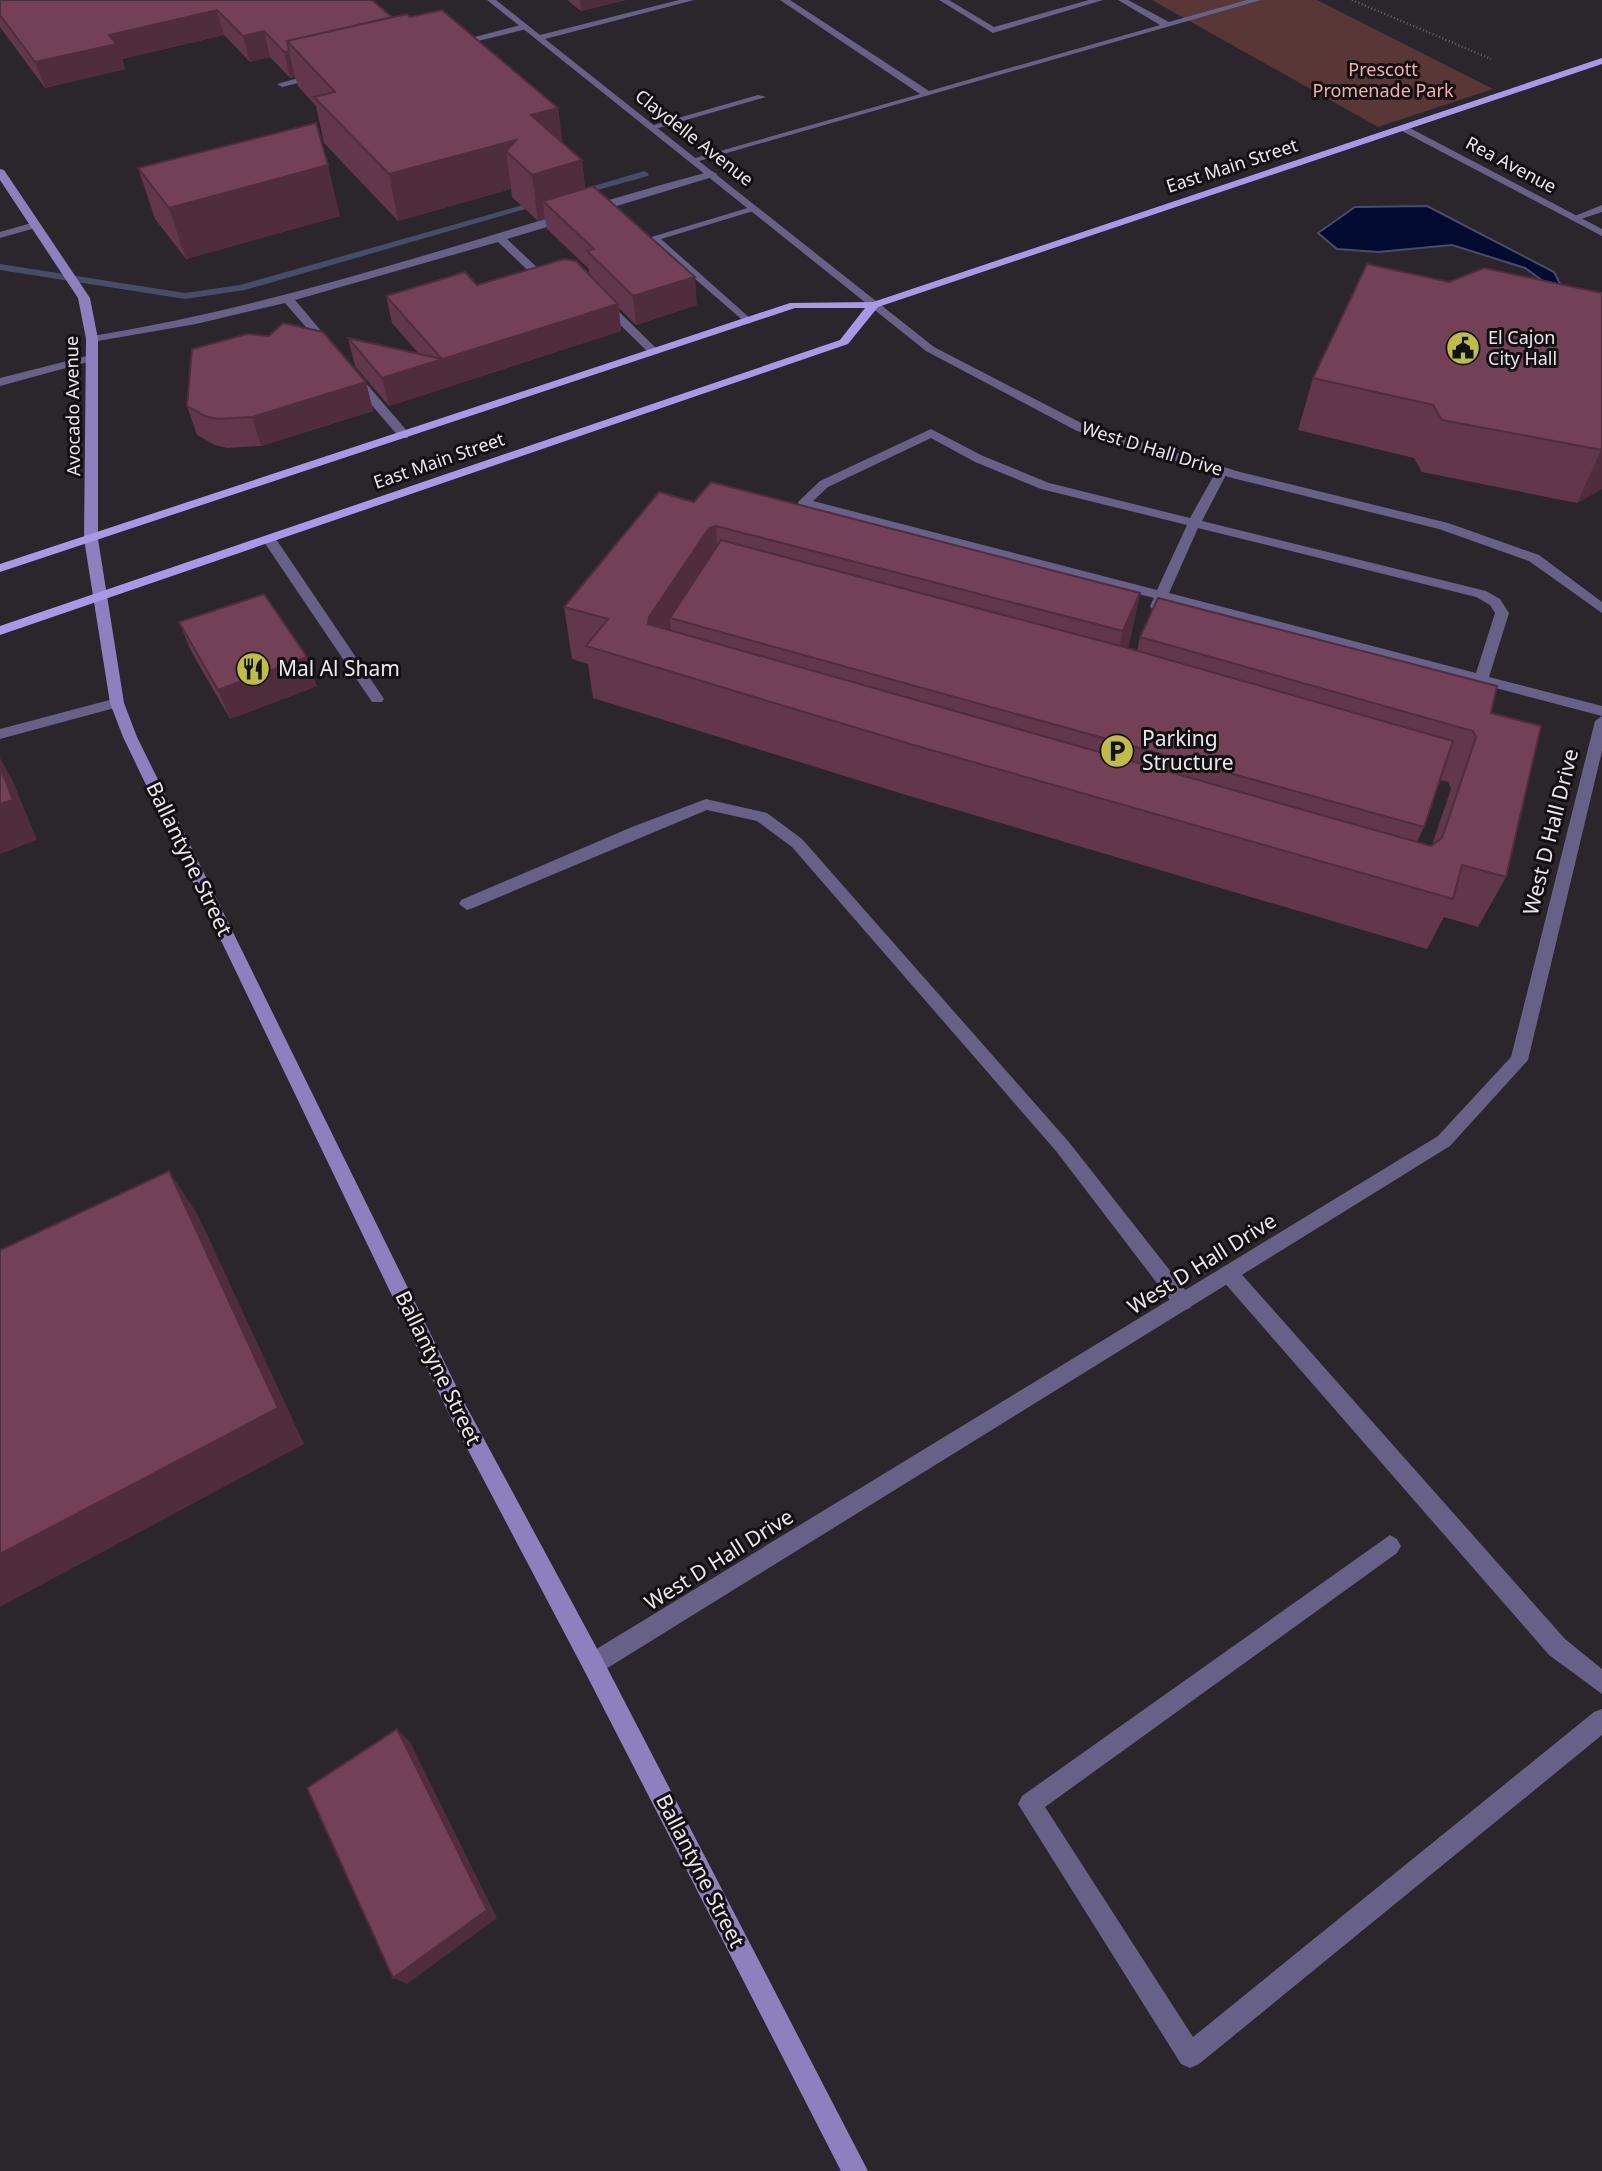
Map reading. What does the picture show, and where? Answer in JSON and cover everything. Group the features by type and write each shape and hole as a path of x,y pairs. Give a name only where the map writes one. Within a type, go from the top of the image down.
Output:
{"main road":[{"name":"East Main Street","path":"0,568 794,306 874,305 1602,61"},
{"name":"Avocado Avenue","path":"0,172 84,298 92,339 91,539"},
{"name":"East Main Street","path":"0,631 844,342 874,305"},
{"name":"Ballantyne Street","path":"91,539 117,703 136,749 457,1409 593,1664 855,2171"}],"street":[{"name":"Claydelle Avenue","path":"491,0 874,305"},
{"path":"538,38 690,0"},
{"path":"784,0 927,94"},
{"path":"943,0 993,30 1099,0"},
{"path":"1122,0 1167,25"},
{"path":"696,161 1257,0"},
{"path":"436,48 524,27"},
{"path":"282,84 334,72"},
{"path":"652,127 761,97"},
{"name":"Rea Avenue","path":"1404,128 1602,233"},
{"path":"92,339 167,329 288,299 712,174"},
{"path":"1575,218 1602,208"},
{"path":"747,321 653,239 755,209"},
{"path":"0,234 35,225"},
{"path":"500,238 540,276 562,279"},
{"path":"593,292 654,352"},
{"path":"288,299 404,435"},
{"name":"West D Hall Drive","path":"874,305 930,349 1081,428 1222,471 1443,526 1521,553 1534,558 1602,609"},
{"path":"0,382 91,358"},
{"path":"1481,680 1502,613 1495,603 1481,594 1045,486 979,459 931,433 824,484 804,502 1481,680 1602,711"},
{"path":"1153,617 1194,523 1222,471"},
{"path":"269,539 377,699"},
{"path":"0,734 117,703"},
{"name":"West D Hall Drive","path":"593,1664 1444,1141 1518,1059 1602,721"},
{"path":"467,904 706,804 762,817 797,843 1062,1146 1183,1303"},
{"path":"1229,1274 1556,1647 1602,1683"},
{"path":"1390,1546 1030,1804 1191,2055 1602,1720"}],"path":[{"path":"1352,0 1544,81"}],"green space":[{"name":"Prescott Promenade Park","path":"1152,0 1317,0 1493,89 1378,127"}],"water":[{"path":"1427,206 1554,272 1568,299 1525,268 1452,245 1378,252 1337,249 1318,233 1355,207"}],"building":[{"path":"0,0 372,0 392,17 287,41 289,51 284,52 264,31 243,36 217,10 109,35 117,44 35,62 0,15"},
{"path":"442,10 558,108 531,115 582,160 532,175 506,151 516,140 389,174 314,97 335,92 287,41 407,14 410,17"},
{"path":"316,123 328,165 169,208 138,168"},
{"path":"593,186 695,277 633,296 587,251 594,249 543,201"},
{"path":"564,259 576,261 618,304 382,378 348,338 442,359 386,296 465,272 477,285"},
{"path":"1367,264 1449,282 1484,268 1602,293 1602,450 1442,420 1433,405 1313,378"},
{"path":"283,323 323,332 366,382 252,417 217,419 187,406 192,349 247,334 269,336"},
{"path":"711,482 1140,593 1123,631 716,526 709,528 649,617 648,624 1431,846 1442,838 1476,737 1473,731 1140,637 1158,598 1497,686 1491,713 1541,726 1506,877 1462,865 1453,899 910,744 586,646 608,619 564,607 659,492 694,502"},
{"path":"721,540 1124,647 1453,741 1424,827 670,618"},
{"path":"264,594 307,657 218,690 179,622"},
{"path":"0,767 13,800 0,804"},
{"path":"169,1171 278,1408 0,1554 0,1250"},
{"path":"397,1729 487,1910 393,1978 307,1788"}],"waterway":[{"path":"572,194 644,174"},
{"path":"0,267 185,296 241,288 545,202"}],"place":[{"name":"El Cajon City Hall","path":"1463,348"},
{"name":"Mal Al Sham","path":"253,669"},
{"name":"Parking Structure","path":"1117,751"}]}
